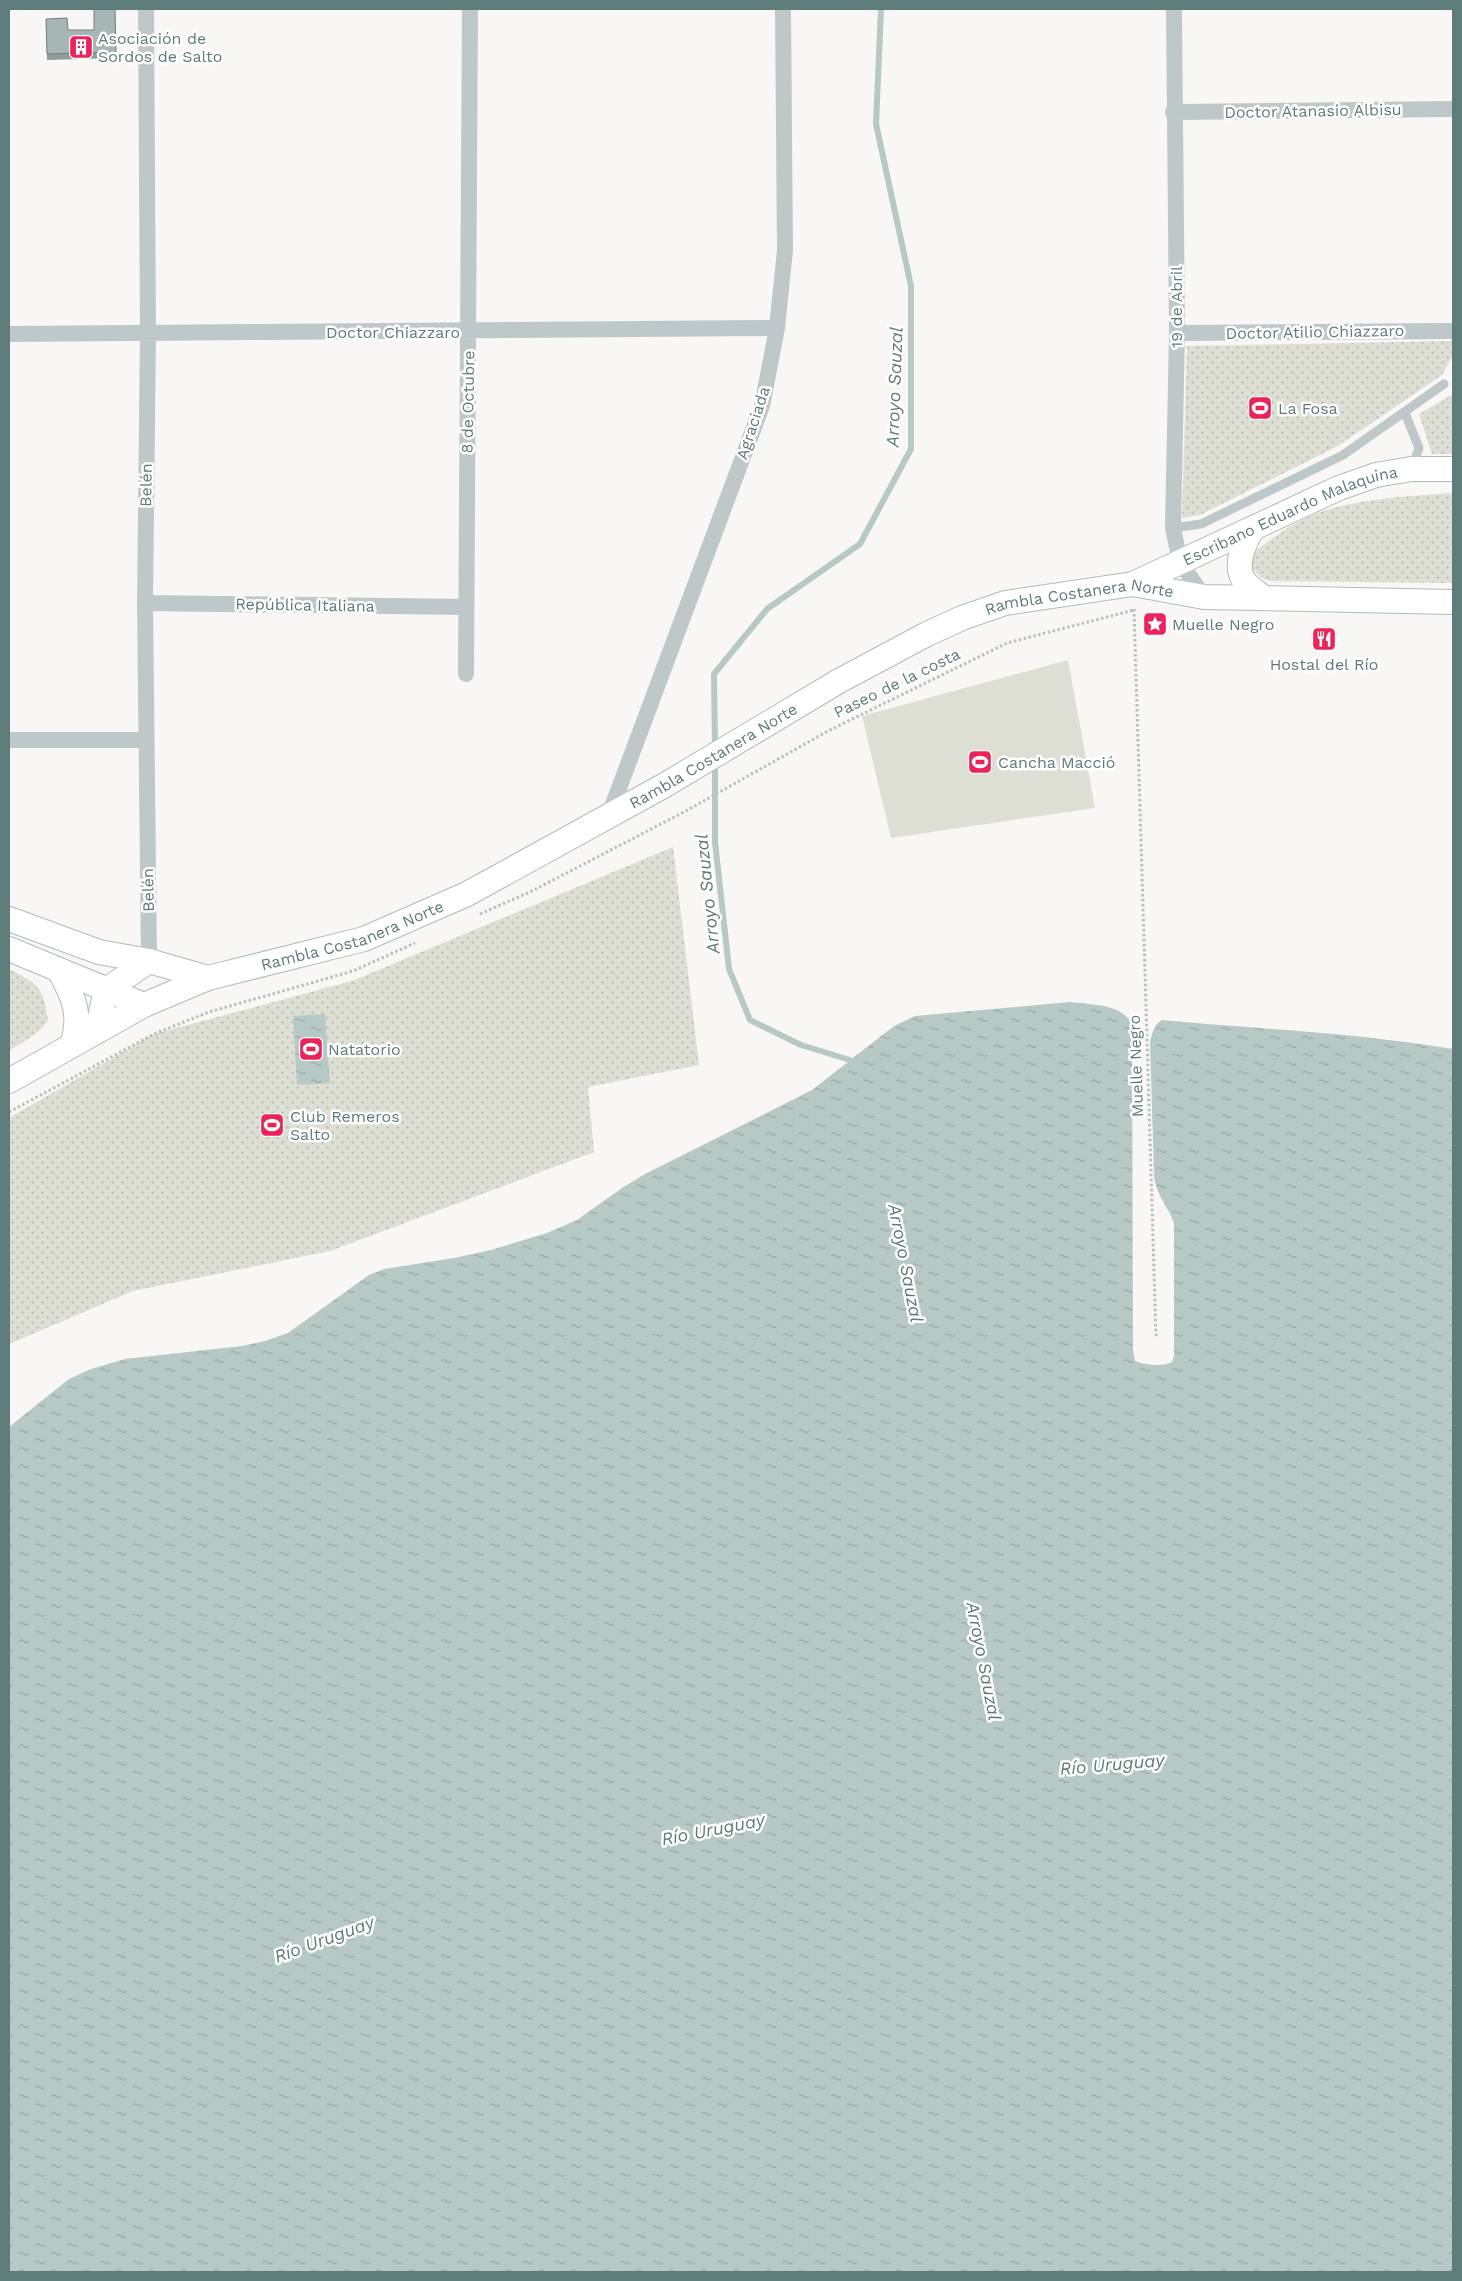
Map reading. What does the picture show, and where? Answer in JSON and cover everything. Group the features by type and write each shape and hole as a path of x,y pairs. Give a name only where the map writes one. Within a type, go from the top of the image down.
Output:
{"street":[{"name":"Belén","path":"146,9 148,332 145,603 149,961"},
{"name":"8 de Octubre","path":"466,674 470,9"},
{"name":"Agraciada","path":"610,814 762,406 777,328 785,250 784,9"},
{"name":"19 de Abril","path":"1174,9 1173,112 1177,333 1173,528 1180,562 1204,597"},
{"name":"Doctor Atanasio Albisu","path":"1173,112 1453,109"},
{"name":"Doctor Chiazzaro","path":"9,334 468,332 777,328"},
{"name":"Doctor Atilio Chiazzaro","path":"1177,333 1453,331"},
{"name":"Escribano Eduardo Malaquina","path":"1133,584 1339,488 1376,475 1412,469 1453,469"},
{"path":"1252,529 1242,548 1240,568 1245,581 1264,598"},
{"name":"Rambla Costanera Norte","path":"9,1082 144,1004 208,978 364,939 405,923 467,894 665,785 839,681 927,634 962,618 1005,603 1133,584 1204,597 1453,602"},
{"name":"República Italiana","path":"145,603 465,607"},
{"path":"9,740 146,740"},
{"path":"9,919 100,952 149,961 208,978"},
{"path":"9,949 144,1004"},
{"path":"97,1031 106,990 149,961"},
{"path":"59,970 70,988 78,1014 77,1031 72,1045"}],"lane":[{"path":"1173,528 1201,524 1343,455 1444,384"},
{"path":"1405,413 1418,448 1412,469"}],"path":[{"name":"Muelle Negro","path":"1133,584 1156,1337"},
{"name":"Paseo de la costa","path":"684,812 828,731 1007,643 1134,610"}],"shaded area":[{"path":"1453,341 1453,355 1442,375 1338,446 1200,515 1182,518 1187,346"},
{"path":"1453,394 1453,454 1432,454 1419,414"},
{"path":"1453,493 1453,583 1271,581 1261,578 1251,566 1255,551 1293,525 1322,512 1339,506 1378,500"},
{"name":"Cancha Macció","path":"1068,660 1095,808 891,838 862,716"},
{"path":"673,847 699,1065 588,1087 594,1152 330,1251 133,1291 9,1344 9,1118 154,1034 352,981"},
{"path":"9,969 38,988 42,994 48,1021 37,1033 9,1051"}],"water":[{"name":"Río Uruguay","path":"1070,1002 1105,1006 1121,1012 1132,1024 1133,1351 1135,1361 1144,1364 1168,1364 1172,1362 1174,1356 1174,1223 1159,1194 1154,1175 1150,1043 1157,1024 1162,1020 1308,1032 1381,1039 1453,1049 1453,2272 9,2272 9,1427 69,1379 91,1369 125,1359 242,1346 265,1341 288,1333 369,1275 384,1269 491,1250 547,1233 577,1220 645,1174 812,1090 894,1026 915,1016"},
{"name":"Natatorio","path":"325,1014 330,1083 297,1085 293,1016"}],"building":[{"name":"Asociación de Sordos de Salto","path":"94,9 115,9 116,52 47,54 46,19 67,18 68,30 94,30"}],"waterway":[{"name":"Arroyo Sauzal","path":"715,749 714,674 767,609 860,544 911,449 911,286 876,124 881,9"},
{"name":"Arroyo Sauzal","path":"715,761 715,842 729,969 750,1020 801,1045 850,1060 852,1068"}],"place":[{"name":"Asociación de Sordos de Salto","path":"81,47"},
{"name":"La Fosa","path":"1260,408"},
{"name":"Muelle Negro","path":"1155,624"},
{"name":"Hostal del Río","path":"1324,639"},
{"name":"Cancha Macció","path":"980,762"},
{"name":"Natatorio","path":"311,1049"},
{"name":"Club Remeros Salto","path":"272,1125"}]}
